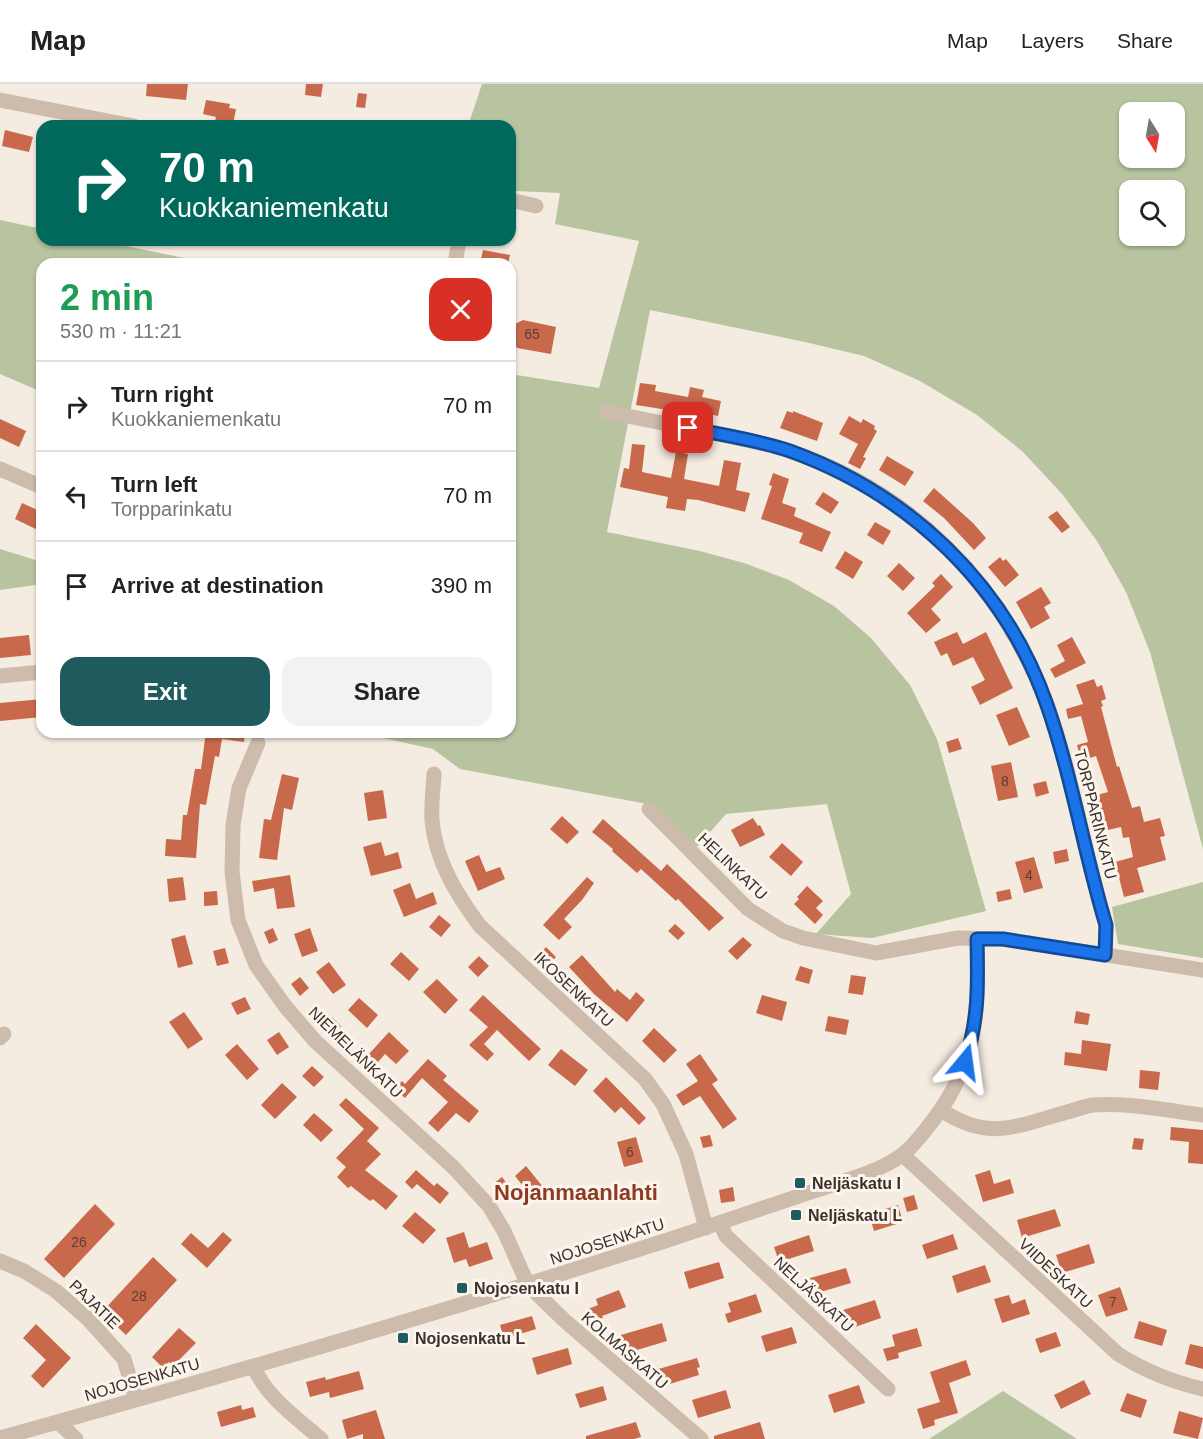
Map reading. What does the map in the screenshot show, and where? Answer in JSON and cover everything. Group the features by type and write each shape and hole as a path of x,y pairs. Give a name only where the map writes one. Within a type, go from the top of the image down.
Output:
{"street":[{"path":"0,99 104,120"},
{"path":"516,201 537,206"},
{"name":"TORPPARINKATU","path":"607,412 788,450 821,463 886,497 918,521 973,574 1013,632 1046,702 1059,741 1106,925 1105,955"},
{"path":"0,469 36,484"},
{"path":"0,676 36,673"},
{"name":"NIEMELÄNKATU","path":"258,743 239,788 233,825 232,860 238,920 256,965 285,1006 315,1041 453,1167 489,1206 504,1231 528,1285"},
{"name":"IKOSENKATU","path":"434,774 432,819 436,847 460,899 480,926 645,1079 663,1104 686,1154 713,1225"},
{"name":"HELINKATU","path":"648,809 748,909 783,931 823,944 876,953 958,939 1003,939 1203,970"},
{"name":"NOJOSENKATU","path":"0,1438 528,1285 876,1169 903,1155 924,1132 941,1110 965,1062 973,1039 979,992 977,939"},
{"path":"941,1110 959,1122 986,1130 1005,1130 1092,1105 1203,1115"},
{"name":"VIIDESKATU","path":"903,1155 1118,1354 1147,1371 1203,1389"},
{"name":"NELJÄSKATU","path":"713,1225 888,1389"},
{"name":"PAJATIE","path":"0,1261 24,1271 57,1291 87,1318 124,1359 136,1399"},
{"name":"KOLMASKATU","path":"528,1285 564,1320 701,1439"},
{"path":"254,1366 259,1379 278,1401 321,1439"},
{"path":"58,1422 76,1439"}],"green space":[{"path":"482,84 1203,84 1203,849 1150,652 1126,592 1097,541 1063,495 1022,451 977,415 920,381 864,356 650,310 607,532 700,551 744,563 789,580 834,606 871,638 910,685 937,739 986,911 872,938 816,934 851,894 827,804 726,814 697,847 653,805 460,769 433,749 383,738 516,738 516,375 599,388 639,241 555,224 560,193 516,191 516,120 470,120"},
{"path":"0,220 36,228 36,246 126,246 184,258 36,258 36,389 0,374"},
{"path":"0,549 36,560 36,585 0,590"},
{"path":"1203,882 1203,958 1118,944 1112,907"},
{"path":"1003,1391 1077,1439 929,1439"}],"building":[{"path":"147,84 188,84 186,100 146,96"},
{"path":"306,84 323,84 321,97 305,95"},
{"path":"358,93 367,94 365,108 356,107"},
{"path":"206,100 230,104 229,108 236,109 234,120 215,120 216,117 203,114"},
{"path":"5,130 33,137 29,152 2,146"},
{"path":"483,250 510,255 509,258 481,258"},
{"path":"523,320 556,327 551,354 517,348 517,323"},
{"path":"640,383 656,385 655,391 688,397 690,387 704,390 702,397 721,401 718,416 669,405 668,410 636,405"},
{"path":"787,411 793,413 793,411 823,423 817,441 780,428"},
{"path":"849,416 861,423 863,419 875,426 874,429 877,431 863,457 866,458 860,469 848,463 858,444 839,434"},
{"path":"0,419 26,431 19,447 0,438"},
{"path":"632,444 645,445 642,472 671,478 676,452 688,454 684,479 719,486 724,460 741,463 736,490 750,493 745,512 687,499 685,511 666,508 668,497 620,487 624,468 629,469"},
{"path":"887,456 914,472 905,486 879,470"},
{"path":"773,473 789,479 782,503 796,508 794,516 831,532 822,552 799,543 803,533 761,519 772,486 769,485"},
{"path":"934,488 973,523 986,538 974,550 944,518 923,501"},
{"path":"823,492 839,502 831,514 815,504"},
{"path":"22,503 36,509 36,529 15,519"},
{"path":"1057,511 1070,527 1062,533 1048,517"},
{"path":"875,522 891,531 883,545 867,535"},
{"path":"845,551 863,562 853,579 835,568"},
{"path":"1000,557 1003,561 1006,559 1019,575 1005,587 988,567"},
{"path":"899,563 915,578 903,591 887,576"},
{"path":"941,574 953,587 931,609 941,620 926,633 907,613 935,586 932,583"},
{"path":"1041,587 1051,603 1044,607 1050,618 1031,629 1016,602"},
{"path":"957,632 963,644 986,632 1013,688 980,705 971,687 985,680 973,657 953,666 947,653 941,656 934,642"},
{"path":"29,635 31,655 0,658 0,638"},
{"path":"1072,637 1086,663 1055,678 1050,669 1065,661 1057,645"},
{"path":"1094,679 1097,687 1102,685 1106,699 1101,701 1103,706 1101,707 1117,767 1119,766 1132,808 1140,806 1144,822 1160,818 1165,836 1160,837 1166,860 1137,868 1144,892 1124,897 1115,862 1133,857 1129,837 1123,838 1121,827 1099,832 1090,797 1108,792 1096,756 1081,761 1077,745 1088,742 1081,716 1068,719 1066,709 1083,704 1076,685"},
{"path":"36,700 36,718 0,721 0,703"},
{"path":"1017,707 1030,737 1009,746 996,715"},
{"path":"205,738 244,738 244,742 222,739 219,757 215,756 206,805 200,804 196,858 165,856 166,839 181,840 183,815 187,815 195,769 201,769"},
{"path":"958,738 962,749 949,753 946,742"},
{"path":"1011,762 1018,797 998,801 991,766"},
{"path":"282,774 299,778 292,810 284,808 277,860 259,858 264,819 271,820"},
{"path":"1046,781 1049,793 1036,797 1033,784"},
{"path":"383,790 387,818 368,821 364,793"},
{"path":"562,816 579,832 567,844 550,829"},
{"path":"753,818 765,835 740,847 731,830"},
{"path":"603,819 661,871 667,864 724,918 709,931 678,899 676,901 641,869 637,873 592,832"},
{"path":"713,836 723,848 714,855 705,843"},
{"path":"381,842 385,856 398,852 402,868 371,876 363,847"},
{"path":"782,843 803,862 791,876 769,857"},
{"path":"1067,849 1069,861 1055,864 1053,852"},
{"path":"479,855 486,872 500,867 505,879 478,891 465,861"},
{"path":"1034,857 1043,888 1024,893 1015,862"},
{"path":"290,875 295,907 277,909 274,888 254,892 252,881"},
{"path":"183,877 186,900 169,902 167,879"},
{"path":"587,877 594,883 564,919 572,927 559,940 543,925"},
{"path":"410,883 416,899 433,892 437,904 404,917 393,890"},
{"path":"807,886 823,901 816,908 823,915 815,924 794,904"},
{"path":"1010,889 1012,899 998,902 996,892"},
{"path":"217,891 218,905 204,906 204,892"},
{"path":"439,915 451,925 441,937 429,927"},
{"path":"675,924 685,933 678,940 668,931"},
{"path":"273,928 278,940 269,944 264,932"},
{"path":"310,928 318,951 302,957 294,934"},
{"path":"185,935 193,964 178,968 171,939"},
{"path":"743,937 752,945 737,960 728,951"},
{"path":"546,947 556,957 549,964 539,955"},
{"path":"225,948 229,963 217,966 213,951"},
{"path":"401,952 419,969 409,981 390,964"},
{"path":"582,955 615,992 617,989 630,1000 636,992 645,1000 627,1022 594,994 569,967"},
{"path":"479,956 489,966 478,977 468,967"},
{"path":"329,962 346,985 333,994 316,972"},
{"path":"800,966 813,970 809,984 795,980"},
{"path":"851,975 866,977 863,995 848,993"},
{"path":"300,977 309,988 300,996 291,984"},
{"path":"437,979 458,1000 445,1014 423,992"},
{"path":"483,995 541,1049 529,1061 497,1030 484,1044 494,1054 487,1061 469,1045 488,1027 469,1010"},
{"path":"762,995 787,1002 782,1021 756,1013"},
{"path":"245,997 251,1009 237,1015 231,1003"},
{"path":"359,998 378,1015 367,1028 348,1010"},
{"path":"1076,1011 1090,1014 1088,1025 1074,1023"},
{"path":"184,1012 203,1039 188,1049 169,1022"},
{"path":"828,1016 849,1020 846,1035 825,1031"},
{"path":"332,1017 341,1026 334,1034 325,1025"},
{"path":"654,1028 677,1050 664,1063 642,1041"},
{"path":"279,1032 289,1047 277,1055 267,1040"},
{"path":"389,1032 409,1051 396,1064 385,1054 371,1070 359,1058 366,1051 369,1054"},
{"path":"1082,1040 1111,1044 1107,1071 1064,1065 1065,1052 1081,1054"},
{"path":"237,1044 259,1069 247,1080 225,1055"},
{"path":"561,1049 588,1070 575,1086 548,1065"},
{"path":"700,1054 718,1080 712,1084 737,1119 723,1129 700,1096 683,1106 676,1095 698,1081 686,1064"},
{"path":"428,1059 447,1076 443,1080 479,1111 469,1123 456,1113 438,1132 428,1123 448,1102 422,1078 405,1098 395,1089 402,1081 405,1084"},
{"path":"312,1066 324,1077 314,1087 302,1076"},
{"path":"1140,1070 1160,1072 1158,1090 1139,1088"},
{"path":"606,1077 646,1118 639,1125 621,1107 615,1113 593,1091"},
{"path":"282,1083 297,1097 275,1119 261,1105"},
{"path":"346,1098 379,1128 367,1141 381,1154 365,1170 398,1196 386,1210 351,1186 348,1188 337,1177 346,1167 336,1158 364,1129 339,1105"},
{"path":"314,1113 333,1130 321,1142 303,1125"},
{"path":"1171,1127 1203,1130 1203,1164 1188,1163 1189,1142 1170,1140"},
{"path":"710,1135 713,1146 703,1148 700,1137"},
{"path":"636,1137 643,1162 624,1167 617,1142"},
{"path":"1134,1138 1144,1139 1142,1150 1132,1149"},
{"path":"526,1166 543,1187 531,1196 515,1176"},
{"path":"416,1170 434,1186 437,1183 449,1193 440,1204 417,1184 412,1189 405,1182"},
{"path":"990,1170 994,1184 1010,1179 1014,1193 983,1202 975,1175"},
{"path":"502,1177 511,1189 502,1196 493,1184"},
{"path":"733,1187 735,1201 721,1203 719,1190"},
{"path":"914,1195 918,1209 907,1212 903,1198"},
{"path":"95,1204 115,1224 64,1278 44,1259"},
{"path":"898,1205 903,1222 874,1231 869,1214"},
{"path":"1055,1209 1061,1226 1022,1238 1017,1220"},
{"path":"415,1212 436,1230 423,1244 402,1226"},
{"path":"223,1232 232,1240 207,1268 181,1244 191,1233 208,1248"},
{"path":"464,1232 469,1248 487,1242 493,1259 469,1267 466,1259 454,1263 446,1238"},
{"path":"953,1234 958,1249 927,1259 922,1245"},
{"path":"809,1235 814,1251 779,1262 774,1247"},
{"path":"1089,1244 1095,1263 1062,1273 1056,1255"},
{"path":"153,1257 177,1280 126,1335 102,1312"},
{"path":"719,1262 724,1278 689,1289 684,1272"},
{"path":"985,1265 991,1282 957,1293 952,1276"},
{"path":"846,1268 851,1283 814,1294 810,1278"},
{"path":"1120,1287 1128,1310 1106,1317 1098,1295"},
{"path":"619,1290 626,1307 592,1321 588,1309 598,1305 596,1299"},
{"path":"756,1294 762,1312 728,1323 725,1314 731,1312 728,1303"},
{"path":"1009,1295 1012,1304 1025,1299 1030,1314 1002,1323 994,1299"},
{"path":"875,1300 881,1318 849,1329 843,1310"},
{"path":"532,1316 536,1329 504,1339 500,1325"},
{"path":"1139,1321 1167,1330 1162,1346 1134,1338"},
{"path":"662,1323 667,1341 627,1353 621,1335"},
{"path":"36,1324 71,1358 43,1388 31,1376 46,1360 23,1338"},
{"path":"792,1327 797,1343 766,1352 761,1336"},
{"path":"179,1328 196,1343 173,1366 169,1362 163,1368 152,1357"},
{"path":"917,1328 922,1346 898,1353 899,1358 887,1361 883,1349 895,1346 892,1335"},
{"path":"1056,1332 1061,1346 1040,1353 1035,1339"},
{"path":"1190,1344 1203,1347 1203,1369 1185,1364"},
{"path":"568,1348 572,1364 537,1375 532,1358"},
{"path":"697,1358 700,1367 697,1368 699,1375 660,1387 655,1370"},
{"path":"966,1360 971,1375 949,1383 958,1413 934,1420 935,1425 923,1429 917,1409 940,1402 930,1372"},
{"path":"359,1371 364,1389 330,1398 329,1392 310,1397 306,1382 325,1377 326,1380"},
{"path":"1084,1380 1091,1394 1061,1409 1054,1395"},
{"path":"859,1385 865,1403 834,1413 828,1395"},
{"path":"603,1386 607,1400 580,1408 575,1394"},
{"path":"726,1390 731,1408 698,1418 692,1400"},
{"path":"1127,1393 1147,1400 1141,1418 1120,1411"},
{"path":"241,1405 242,1410 253,1407 256,1417 221,1427 217,1412"},
{"path":"376,1410 385,1439 363,1439 363,1434 347,1439 342,1420"},
{"path":"1179,1411 1203,1418 1198,1439 1173,1433"},
{"path":"636,1422 641,1437 586,1439 586,1436"},
{"path":"760,1422 765,1439 714,1439 714,1436"}],"place":[{"name":"Neljäskatu I","path":"800,1183"},
{"name":"Neljäskatu L","path":"796,1215"},
{"name":"Nojosenkatu I","path":"462,1288"},
{"name":"Nojosenkatu L","path":"403,1338"}],"district":[{"name":"Nojanmaanlahti","path":"576,1192"}],"route":[{"path":"688,428 788,450 821,463 886,497 918,521 973,574 1013,632 1031,666 1059,741 1106,925 1105,955 1003,939 977,939 979,992 977,1015 973,1039 965,1062"}]}
